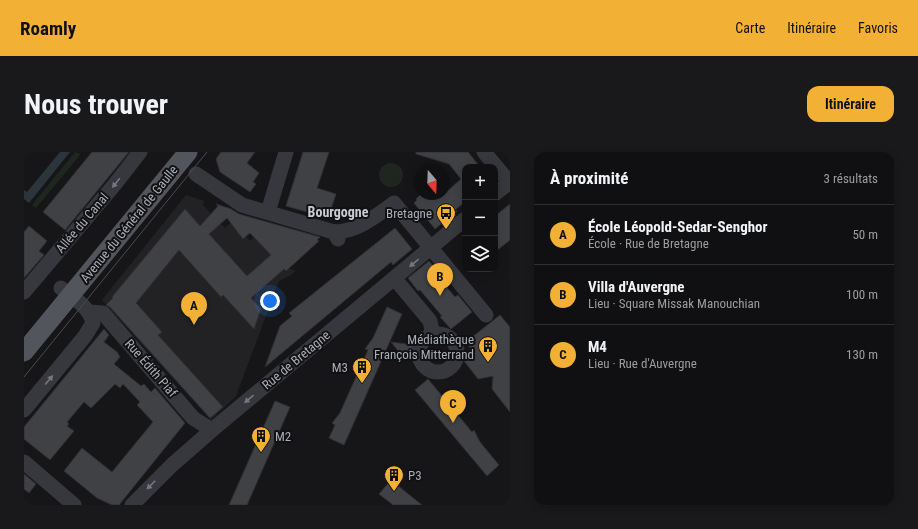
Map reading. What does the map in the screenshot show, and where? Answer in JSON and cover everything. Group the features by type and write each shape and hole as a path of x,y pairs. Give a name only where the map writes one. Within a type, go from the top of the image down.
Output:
{"main road":[{"name":"Avenue du Général de Gaulle","path":"24,352 66,292 172,152"},
{"name":"Avenue du Général de Gaulle","path":"24,334 66,292 188,152"}],"street":[{"name":"Allée du Canal","path":"24,292 140,152"},
{"path":"268,212 286,152"},
{"path":"484,152 510,182 498,192"},
{"path":"196,174 242,205 268,212 336,236 341,232 364,224 394,203 486,315"},
{"name":"Rue de Bretagne","path":"132,505 172,465 212,430 395,279 462,222"},
{"path":"395,279 430,321 433,335"},
{"name":"Avenue du Général de Gaulle","path":"66,292 83,305 89,312"},
{"path":"24,410 85,336 93,323 89,312"},
{"name":"Rue Édith Piaf","path":"89,312 103,313 193,418 212,430"},
{"path":"24,462 74,505"}],"shaded area":[{"path":"60,152 70,152 29,203 24,199 24,190 27,192"},
{"path":"75,152 81,154 36,208 32,205"},
{"path":"391,163 400,166 403,175 400,184 391,187 382,184 379,175 382,166"},
{"path":"186,195 204,201 203,205 225,228 232,222 250,241 256,235 287,268 296,271 279,281 236,396 211,420 102,300"}],"building":[{"path":"92,152 129,152 65,230 43,212"},
{"path":"221,152 255,152 247,163 259,173 253,182 256,184 250,192 220,172 216,159"},
{"path":"303,152 329,152 317,188 336,194 328,218 286,206"},
{"path":"416,152 468,152 478,164 462,164 462,204 455,210 457,211 435,229 414,203 417,200 450,200 450,189 461,179 450,164 416,154"},
{"path":"216,204 231,209 239,214 320,237 317,240 319,241 286,271 284,269 251,298 261,309 254,329 223,295 221,297 179,250 136,303 162,332 158,335 223,407 210,418 110,307 106,305 185,209 200,226 218,206","holes":["227,218 243,239 250,233 271,255 247,276 209,234"]},
{"path":"510,204 510,240 498,250 498,236 498,214"},
{"path":"29,226 47,241 39,251 44,255 24,278 24,232"},
{"path":"395,228 412,249 393,265 391,262 265,367 280,326 292,316 289,313"},
{"path":"429,261 443,277 440,279 455,297 458,295 472,312 451,329 440,317 442,316 420,290 418,291 408,278"},
{"name":"M3","path":"387,307 402,314 344,445 329,438 335,425 332,423 340,413 368,350 365,349 373,338"},
{"name":"Médiathèque François Mitterrand","path":"500,315 510,327 510,412 492,389 493,376 478,379 464,361 474,353 466,342"},
{"path":"104,329 109,335 104,342 117,352 120,357 114,364 141,386 144,384 151,392 155,388 185,423 119,505 112,505 97,498 64,471 82,448 112,472 153,422 137,405 140,402 123,384 120,388 115,384 91,408 84,402 67,422 69,424 67,426 74,431 50,460 24,439 24,427"},
{"path":"391,342 414,345 413,358 403,357"},
{"path":"428,379 472,432 474,430 480,442 499,465 487,476 415,390"},
{"name":"M2","path":"275,401 290,407 247,505 229,505"},
{"path":"24,474 36,484 29,493 24,489"},
{"name":"P3","path":"391,480 422,505 393,505 379,494"}],"tram line":[{"path":"24,377 207,152"}],"place":[{"name":"Bretagne","path":"446,230"},
{"name":"Villa d'Auvergne","path":"440,296"},
{"name":"École Léopold-Sedar-Senghor","path":"194,325"},
{"name":"Médiathèque François Mitterrand","path":"488,363"},
{"name":"M3","path":"362,384"},
{"name":"M4","path":"453,423"},
{"name":"M2","path":"261,453"},
{"name":"P3","path":"394,492"}],"district":[{"name":"Bourgogne","path":"338,212"}]}
